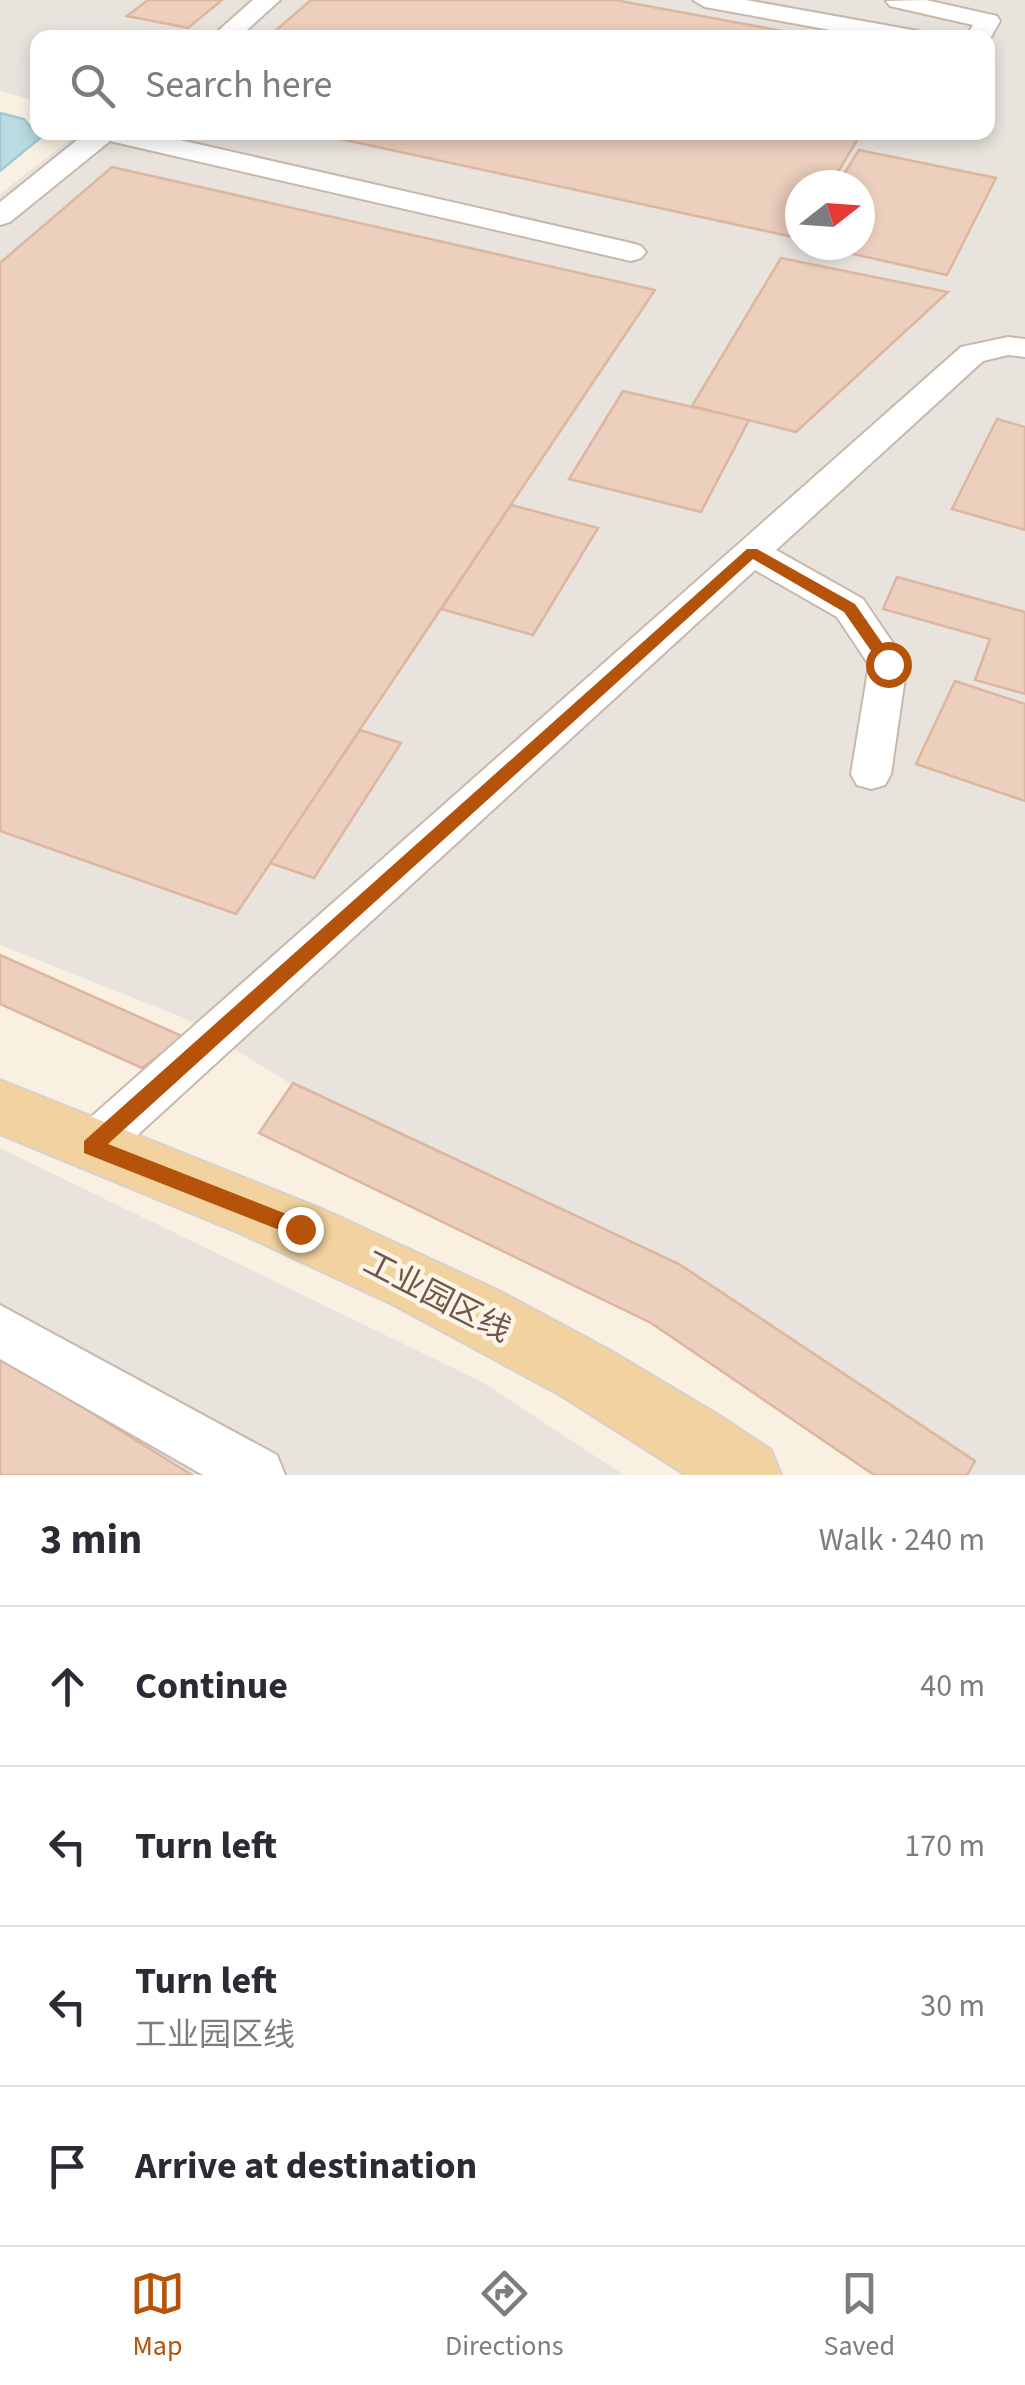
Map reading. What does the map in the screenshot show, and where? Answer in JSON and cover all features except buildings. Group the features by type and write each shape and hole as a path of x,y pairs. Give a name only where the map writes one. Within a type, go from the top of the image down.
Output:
{"main road":[{"name":"工业园区线","path":"0,1106 91,1147 300,1229 426,1289 660,1414 746,1475"}],"lane":[{"path":"232,30 268,0"},
{"path":"705,0 873,30"},
{"path":"898,0 988,21 983,30"},
{"path":"0,216 95,140"},
{"path":"140,140 632,252"},
{"path":"91,1147 972,354 1008,346 1025,348"},
{"path":"752,552 850,608 888,664 872,774"},
{"path":"0,1330 257,1475"}],"shaded area":[{"path":"0,0 1025,0 1025,1475 929,1475 182,1017 0,945 0,194 69,140 995,140 995,30 30,30 30,99 0,91"},
{"path":"0,1148 482,1382 624,1475 0,1475"}],"water":[{"path":"0,113 24,119 30,126 30,140 38,140 0,171"}],"route":[{"path":"300,1229 91,1147 752,552 850,608 888,664"}]}
